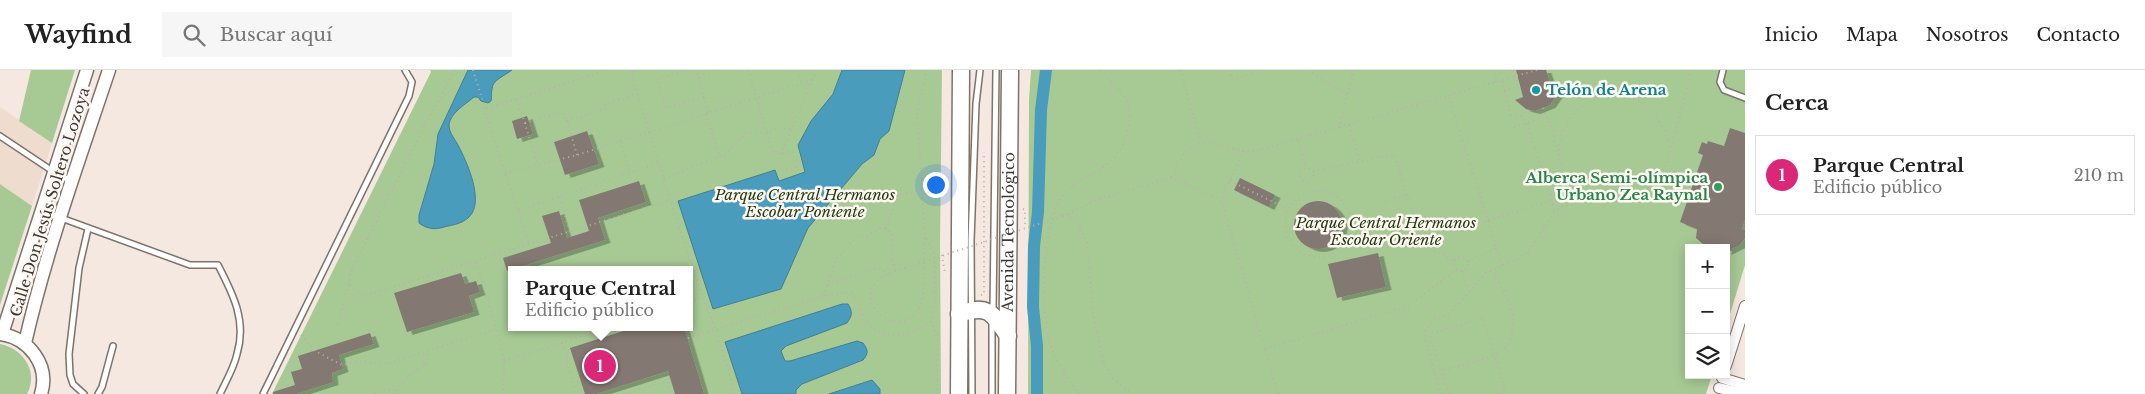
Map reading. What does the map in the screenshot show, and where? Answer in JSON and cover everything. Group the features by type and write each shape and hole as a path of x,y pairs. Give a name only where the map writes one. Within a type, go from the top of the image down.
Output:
{"main road":[{"path":"959,394 966,312 961,70"},
{"name":"Avenida Tecnológico","path":"1007,394 1010,70"},
{"path":"966,312 982,309 993,315 1008,336"}],"street":[{"name":"Calle Don Jesús Soltero Lozoya","path":"1,334 87,70"},
{"name":"Calle Don Jesús Soltero Lozoya","path":"25,343 72,181 108,70"},
{"path":"1730,353 1745,306"},
{"path":"1,334 14,337 25,343 34,352 40,363 43,376 43,392"},
{"path":"1721,384 1745,385"},
{"path":"1721,384 1745,394"}],"lane":[{"path":"263,394 409,96 412,82 405,70"},
{"path":"972,394 966,312 971,240 976,104 980,70"},
{"path":"992,394 996,70"},
{"path":"1723,70 1720,82 1724,90 1745,98"},
{"path":"0,136 54,172 72,181"},
{"path":"42,211 190,266 218,265 234,297 241,320 238,354 220,394"},
{"path":"84,394 73,384 70,375 69,354 79,268 88,228"},
{"path":"98,394 102,387 113,346"}],"path":[{"path":"337,324 350,273 455,70"},
{"path":"473,70 485,108 484,111 529,244"},
{"path":"485,108 608,70"},
{"path":"630,70 692,266"},
{"path":"686,70 658,79 666,108 704,97"},
{"path":"696,70 720,158"},
{"path":"699,77 720,70"},
{"path":"748,70 772,149 780,154 792,151 796,167 786,170"},
{"path":"797,70 802,83"},
{"path":"780,154 816,70"},
{"path":"927,70 917,114 925,237 923,299 920,308 912,318 900,322 888,321 879,315 873,307 871,296 877,281 888,274 896,271 905,268 942,255 1063,216 1094,201 1171,177 1185,154 1192,146 1201,142 1211,141 1244,151 1259,150 1449,97 1537,70"},
{"path":"1080,394 1058,362 1048,332 1044,297 1045,258 1054,212 1062,196 1109,163 1125,141 1129,127 1129,110 1125,99 1099,70"},
{"path":"1180,70 1201,142"},
{"path":"1229,70 1233,80 1262,70"},
{"path":"1308,70 1349,96"},
{"path":"1339,128 1340,119 1349,96 1354,70"},
{"path":"1496,82 1494,75 1511,70 1517,86 1504,90"},
{"path":"1441,394 1426,339 1427,327 1435,320 1449,314 1478,279 1490,270 1517,259 1529,251 1555,211 1584,197 1615,200 1631,198 1645,193 1654,185 1661,175 1692,70"},
{"path":"506,173 577,155 812,80"},
{"path":"1502,81 1511,115 1521,116 1527,122 1555,211"},
{"path":"567,122 606,109 604,104 638,94"},
{"path":"1559,157 1565,126 1572,116 1592,100 1616,96 1631,98 1642,103 1652,111 1660,121 1670,146"},
{"path":"1449,97 1502,265"},
{"path":"517,99 538,165"},
{"path":"1543,108 1553,130 1561,167 1567,179 1584,197"},
{"path":"524,123 560,111 567,122 577,155"},
{"path":"1514,127 1546,116"},
{"path":"1349,125 1358,161"},
{"path":"664,178 720,158 732,151 746,133 767,133 778,128 791,128"},
{"path":"1462,141 1469,139"},
{"path":"1298,140 1306,168 1313,172 1394,154 1424,245 1454,261 1462,258 1467,262"},
{"path":"620,141 630,172"},
{"path":"984,146 984,201"},
{"path":"1244,151 1221,200 1278,394"},
{"path":"518,210 660,163"},
{"path":"1306,168 1300,175 1303,181 1308,182 1312,180 1313,172"},
{"path":"1171,177 1221,200"},
{"path":"1230,181 1288,210"},
{"path":"886,229 898,194 923,190"},
{"path":"1314,191 1326,192 1336,197 1349,214 1351,223 1347,241 1336,252 1325,256 1303,253 1289,239 1285,224 1288,210 1294,200 1314,191"},
{"path":"1385,201 1406,195"},
{"path":"559,197 570,232"},
{"path":"348,284 360,294 367,295 670,200"},
{"path":"1347,241 1417,243 1421,240 1551,200"},
{"path":"1025,210 1025,228"},
{"path":"1067,214 1079,226 1087,242 1093,313 1097,340 1103,361 1113,378 1132,394"},
{"path":"824,296 836,258 848,248 852,241 860,236 867,236 880,228 886,229 892,234 892,258 896,271"},
{"path":"688,338 824,296 850,292 856,295 864,320 884,334 911,334 930,321 934,306 934,253 925,237"},
{"path":"1467,262 1497,248"},
{"path":"942,255 943,273"},
{"path":"1454,261 1456,270"},
{"path":"476,262 497,328 504,361 503,394"},
{"path":"1462,271 1467,266 1467,262"},
{"path":"693,268 716,330 735,394"},
{"path":"827,285 874,270 882,269 888,274"},
{"path":"1265,349 1409,306 1456,270 1462,271"},
{"path":"1434,372 1494,354 1504,349 1510,340 1513,319 1508,299 1490,270"},
{"path":"1462,271 1469,291"},
{"path":"693,301 703,297"},
{"path":"1449,394 1430,334 1483,318 1505,391 1495,394"},
{"path":"930,321 937,334 937,394"},
{"path":"296,330 315,351 342,365 358,362 386,364 497,328"},
{"path":"504,361 598,331"},
{"path":"562,343 576,394"},
{"path":"397,391 408,376 428,362 426,351"},
{"path":"625,394 666,381 671,394"},
{"path":"375,394 386,389 397,391 399,394"}],"shaded area":[{"path":"0,107 52,143 32,206 0,184"}],"green space":[{"path":"31,70 75,70 52,143 19,121"},
{"name":"Parque Central Hermanos Escobar Poniente","path":"430,70 942,70 941,394 272,394 431,72"},
{"name":"Parque Central Hermanos Escobar Oriente","path":"1031,70 1745,70 1745,265 1730,314 1730,244 1685,244 1685,379 1711,379 1706,394 1028,394 1029,100"},
{"path":"0,184 32,206 0,305"},
{"path":"0,344 16,350 27,362 31,377 27,394 0,394"}],"water":[{"path":"468,70 512,70 494,83 491,101 488,103 481,101 478,97 474,97 459,109 450,121 450,131 466,161 473,182 475,202 473,210 469,217 460,223 428,228 419,223 419,215 434,164 438,134"},
{"path":"842,70 905,70 889,131 880,139 874,155 862,164 808,228 781,289 713,309 678,201 775,170 779,181 805,172 798,145 811,121 833,94"},
{"path":"842,304 848,304 851,309 851,316 847,323 786,346 781,351 785,361 790,361 857,341 863,343 867,350 863,360 802,384 796,390 796,394 742,394 725,342"},
{"path":"872,380 880,389 880,394 829,394"}],"building":[{"name":"Telón de Arena","path":"1516,70 1546,70 1553,91 1562,88 1550,105 1535,111 1526,109 1515,100 1523,97"},
{"path":"527,116 533,134 517,139 512,121"},
{"name":"Alberca Semi-olímpica Urbano Zea Raynal","path":"1730,128 1745,133 1745,219 1742,229 1745,230 1745,238 1740,245 1730,250 1730,244 1703,244 1696,238 1697,229 1680,222 1703,155 1698,153 1702,142 1707,144 1708,141 1724,146"},
{"path":"587,131 599,164 565,175 554,142"},
{"path":"1240,178 1275,195 1269,207 1234,190"},
{"path":"639,181 646,202 598,218 605,240 523,266 508,266 507,271 503,258 551,243 542,216 559,211 567,238 589,231 579,200"},
{"path":"1313,201 1323,201 1332,205 1338,211 1341,216 1341,234 1332,245 1323,249 1313,249 1304,245 1298,239 1294,230 1294,220 1298,211 1304,205"},
{"path":"1378,253 1386,287 1337,298 1328,264"},
{"path":"461,273 465,284 476,281 480,292 469,296 474,312 407,332 394,293"},
{"path":"623,331 685,331 704,394 675,394 668,371 596,394 585,394 570,348"},
{"path":"370,333 374,344 339,355 343,369 332,373 333,382 296,394 273,394 273,392 295,385 291,372 302,369 298,356"}],"waterway":[{"path":"1037,394 1037,346 1033,307 1034,246 1038,212 1041,110 1046,70"}],"place":[{"name":"Telón de Arena","path":"1536,90"},
{"name":"Alberca Semi-olímpica Urbano Zea Raynal","path":"1718,187"},
{"name":"Parque Central","path":"600,366"}]}
